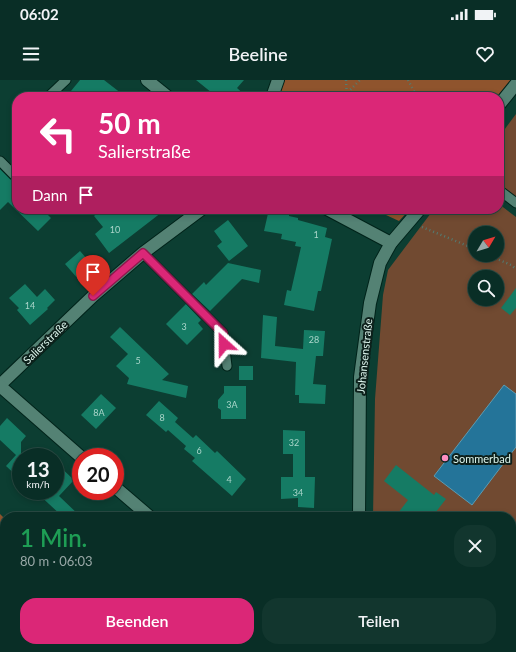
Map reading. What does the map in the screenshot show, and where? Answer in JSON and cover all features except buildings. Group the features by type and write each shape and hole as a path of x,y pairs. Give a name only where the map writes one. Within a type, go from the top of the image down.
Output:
{"street":[{"path":"147,80 162,92"},
{"path":"274,92 278,80"},
{"path":"504,100 516,84"},
{"name":"Salierstraße","path":"0,386 93,296 143,253 195,214"},
{"path":"336,214 391,243"},
{"name":"Johansenstraße","path":"359,512 360,377 364,337 370,303 380,262 391,243 416,214"},
{"path":"0,386 72,449"},
{"path":"124,495 144,512"}],"lane":[{"path":"53,92 66,80"},
{"path":"0,161 12,173"},
{"path":"504,194 516,203"},
{"path":"143,253 223,333 227,366"}],"path":[{"path":"346,80 346,92"},
{"path":"349,92 360,80"},
{"path":"408,80 414,92"},
{"path":"432,231 468,246"},
{"path":"504,261 511,264 516,269"}],"shaded area":[{"path":"284,80 516,80 504,92 280,92"},
{"path":"516,114 516,203 504,195 504,130"},
{"name":"Sommerbad","path":"504,208 516,217 516,512 373,512 375,399 383,295 388,270 430,214 504,214"},
{"path":"384,214 405,214 399,221"}],"water":[{"path":"504,385 516,394 516,447 472,505 434,476"}],"place":[{"name":"Sommerbad","path":"445,458"}],"route":[{"path":"93,296 143,253 223,333 224,344"}]}
